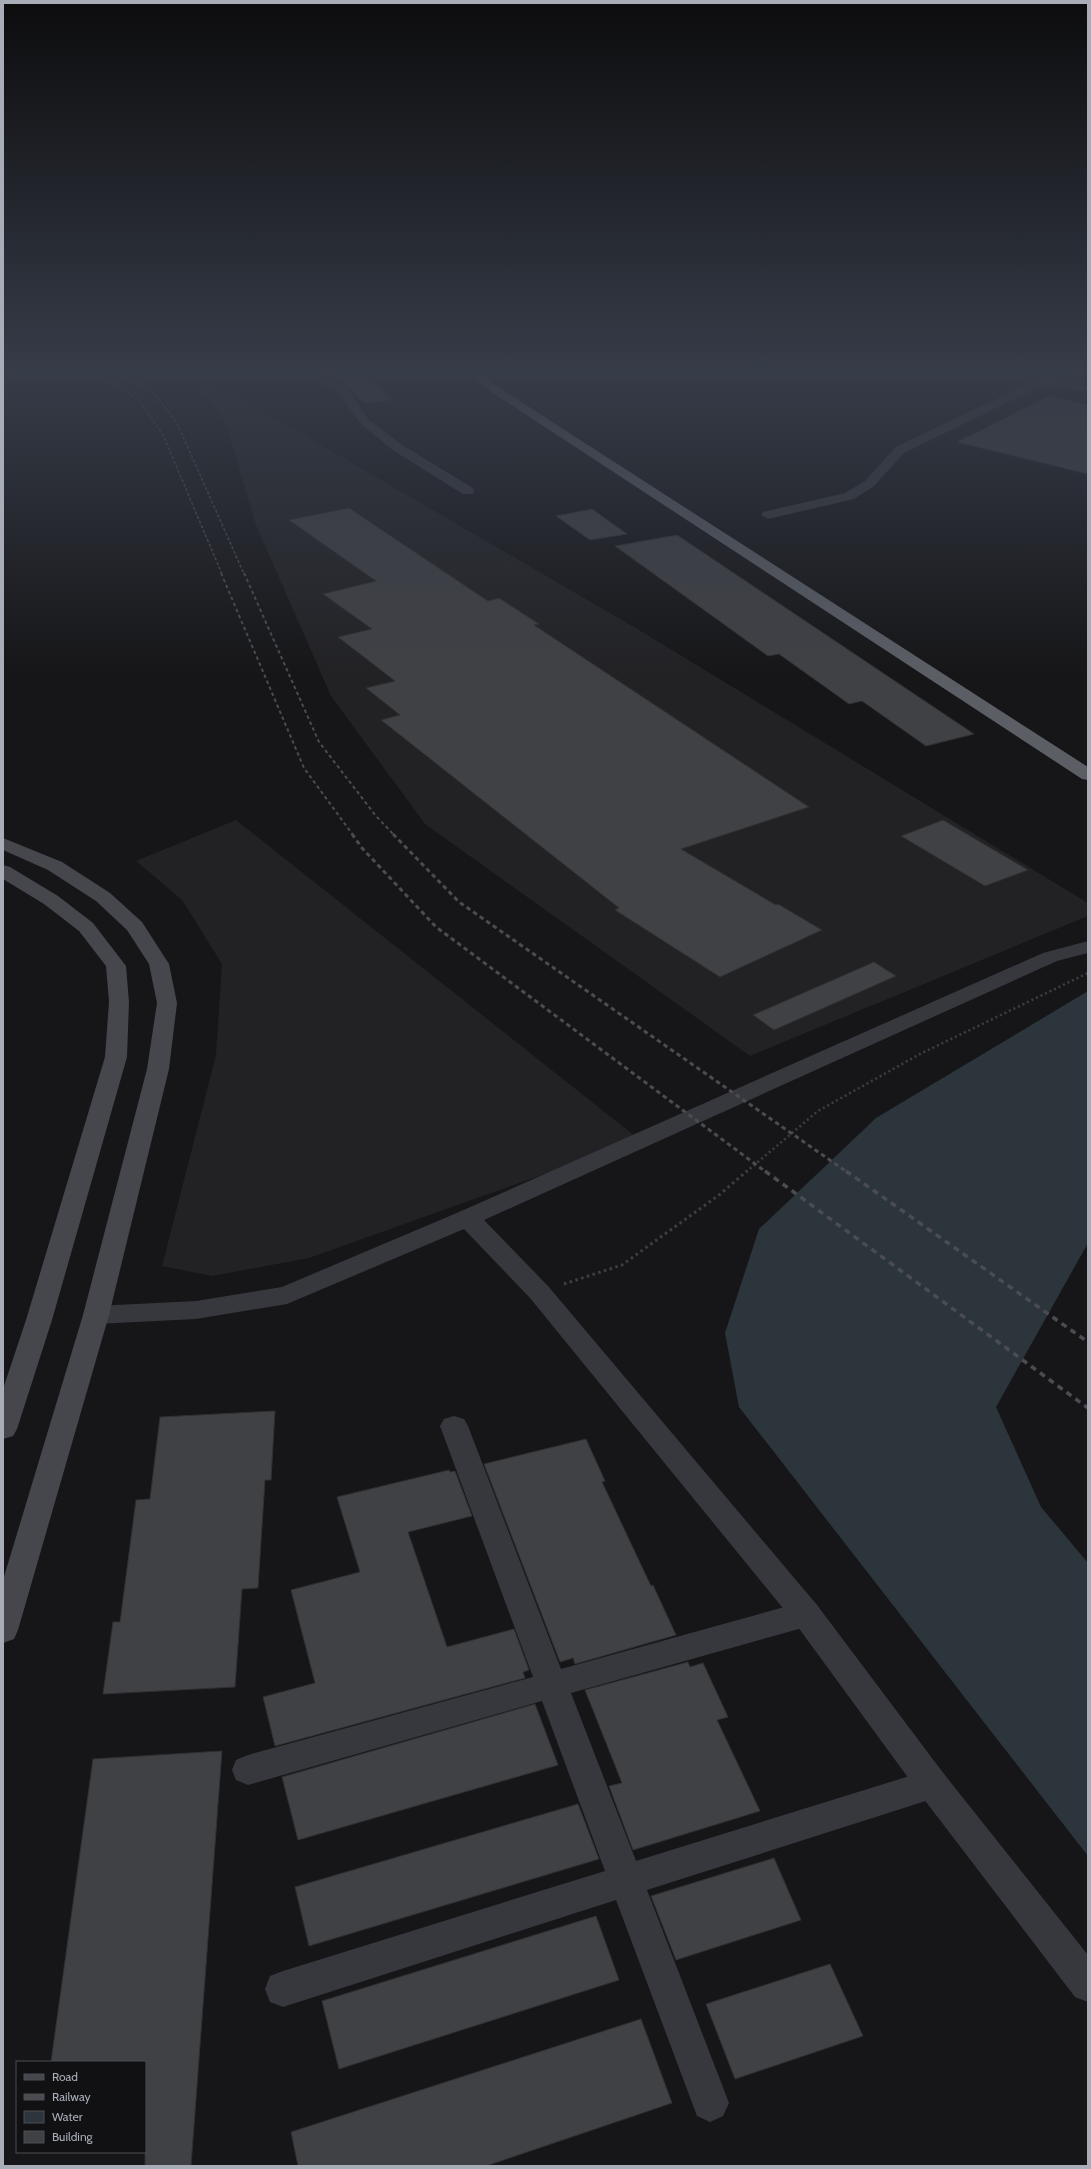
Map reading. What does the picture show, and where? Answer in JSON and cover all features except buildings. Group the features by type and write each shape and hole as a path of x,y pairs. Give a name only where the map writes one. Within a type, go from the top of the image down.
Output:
{"highway":[{"path":"622,472 1088,775"}],"main road":[{"path":"3,843 55,866 103,896 135,926 159,964 167,1003 158,1069 96,1315 3,1630"},
{"path":"3,871 19,879 51,900 86,927 116,966 119,1002 116,1057 40,1320 3,1429"}],"street":[{"path":"437,472 468,491"},
{"path":"768,515 849,496 869,484 880,472"},
{"path":"96,1315 196,1310 287,1295 468,1218 1050,956 1088,947"},
{"path":"468,1218 539,1292 806,1614 932,1784 1088,1984"},
{"path":"454,1426 710,2103"},
{"path":"248,1770 806,1614"},
{"path":"283,1989 932,1784"}],"path":[{"path":"539,1292 622,1265 719,1195 818,1111 920,1054 1088,973"}],"shaded area":[{"path":"240,472 368,472 639,630 1088,903 1088,916 750,1056 425,824 331,696 256,525"},
{"path":"236,820 640,1140 309,1258 212,1276 162,1266 216,1055 222,964 182,900 136,861"}],"water":[{"path":"1088,991 1088,1243 996,1407 1041,1507 1088,1563 1088,1856 739,1407 725,1333 759,1229 876,1118"}],"railway":[{"path":"179,472 222,574"},
{"path":"199,472 244,574"},
{"path":"221,573 304,768 353,835"},
{"path":"244,573 319,742 376,816 394,835"},
{"path":"352,834 362,848 436,927 766,1172"},
{"path":"393,834 459,902 847,1172"},
{"path":"765,1171 1088,1408"},
{"path":"846,1171 1088,1342"}]}
